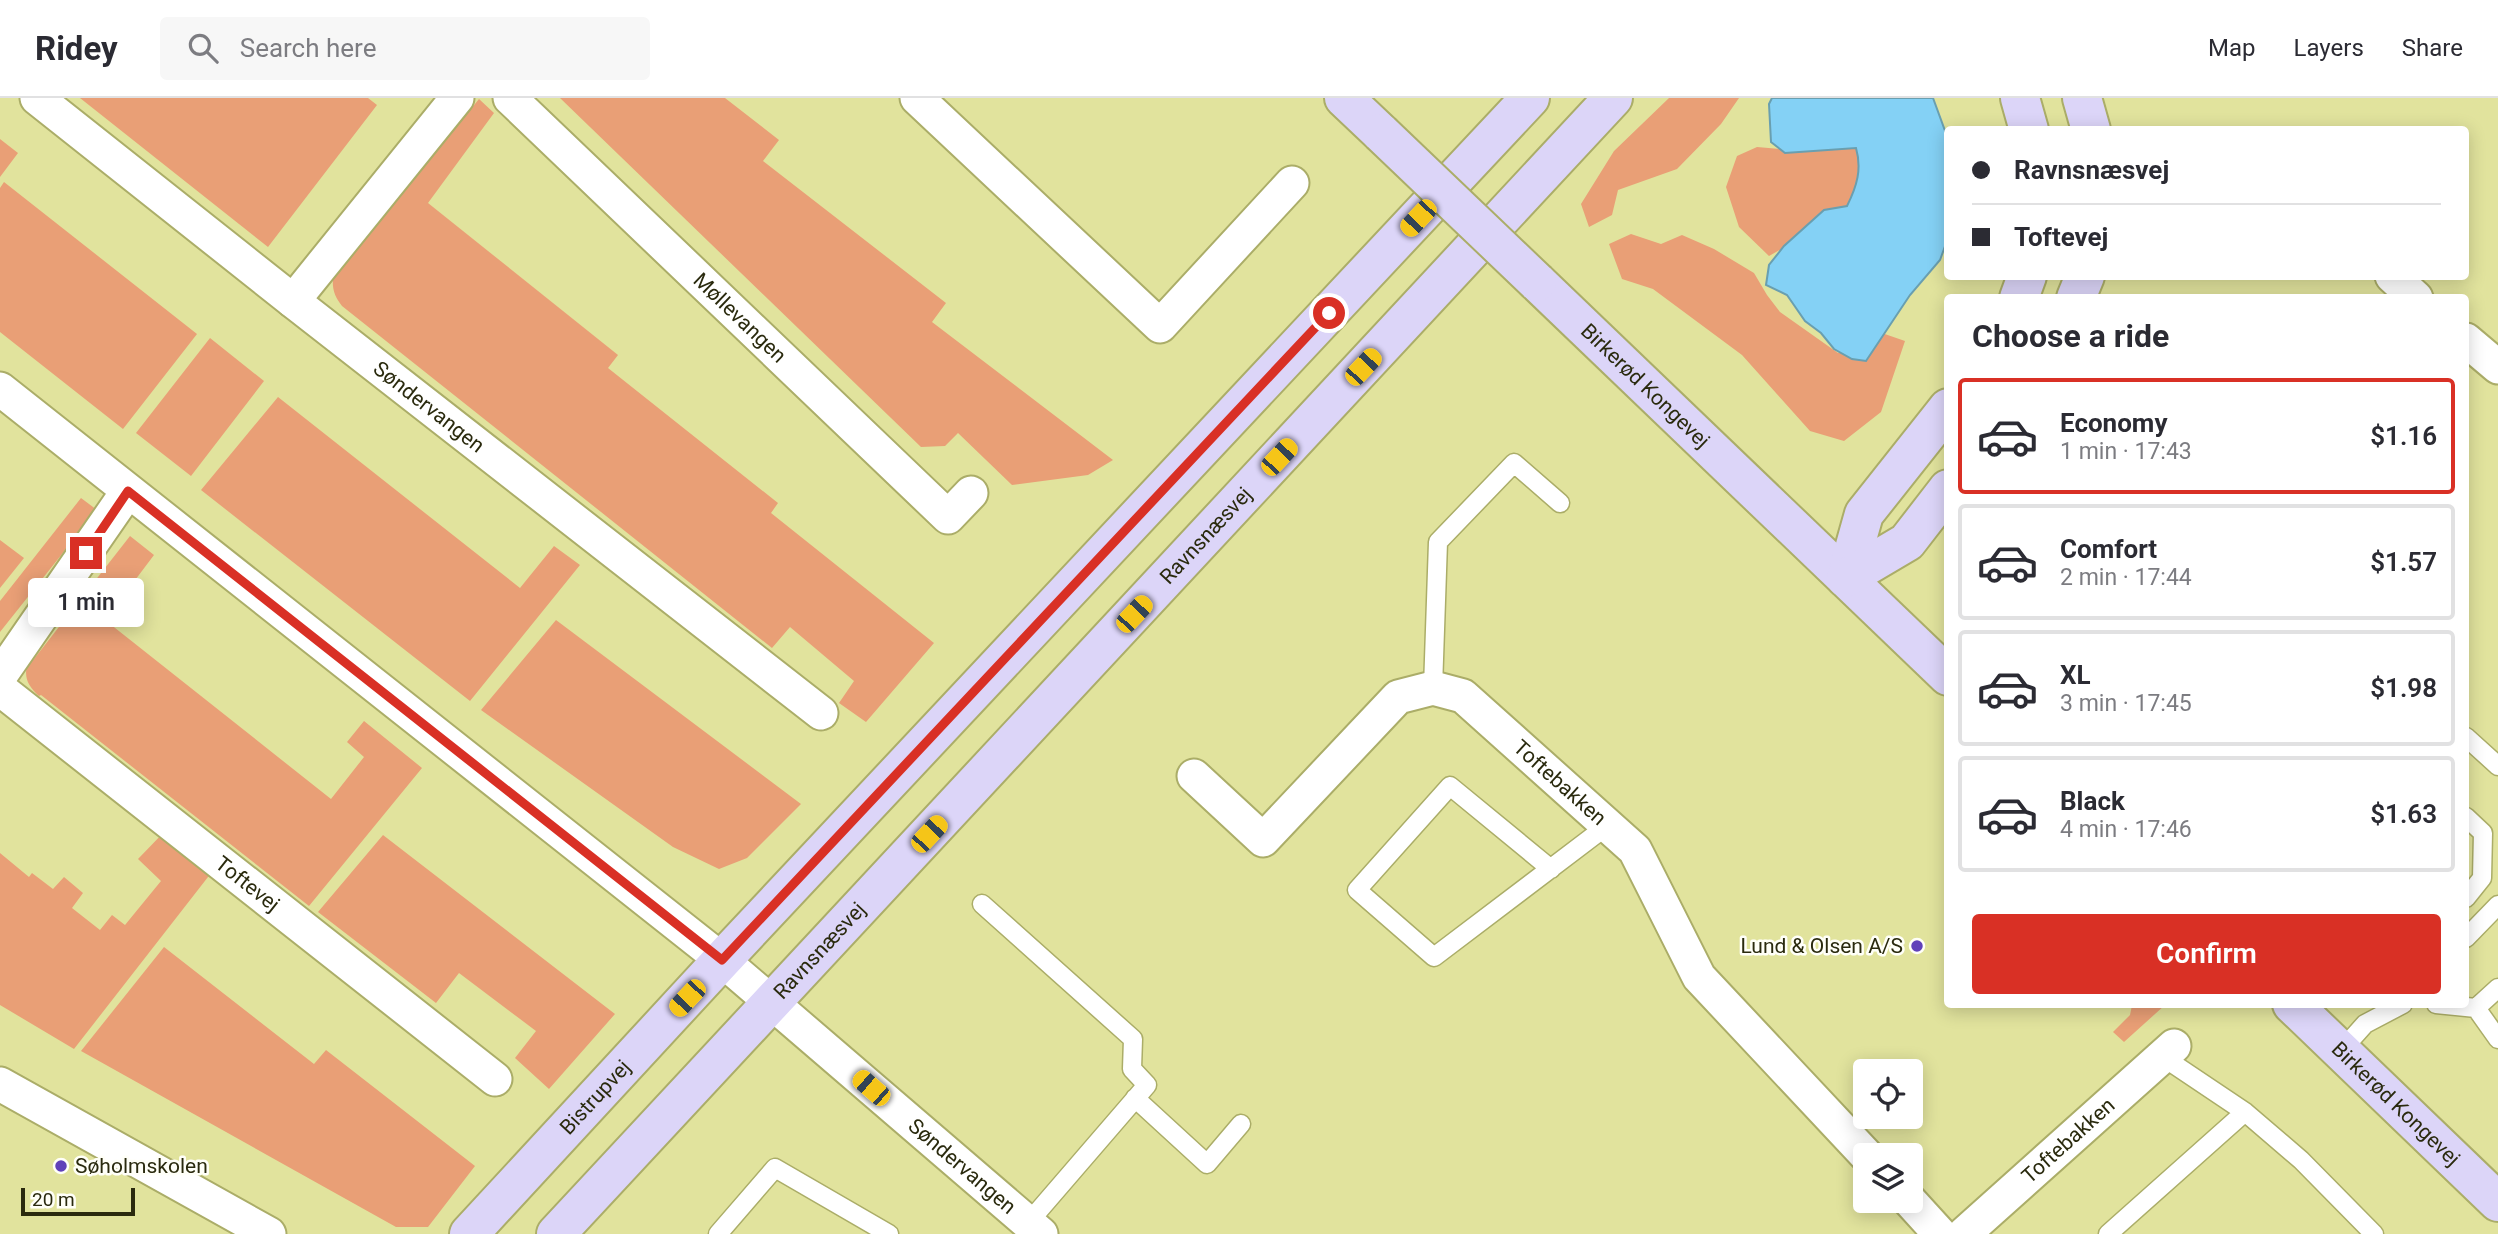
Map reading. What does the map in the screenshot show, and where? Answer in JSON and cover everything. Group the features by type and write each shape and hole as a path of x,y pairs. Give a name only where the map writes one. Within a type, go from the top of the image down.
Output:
{"main road":[{"name":"Birkerød Kongevej","path":"1344,98 1944,672"},
{"path":"722,960 1530,98"},
{"name":"Ravnsnæsvej","path":"771,1004 1614,98"},
{"path":"2020,98 2028,126"},
{"path":"2082,98 2090,126"},
{"path":"1846,578 1864,513 1944,413"},
{"path":"1846,578 1907,542 1944,494"},
{"name":"Bistrupvej","path":"470,1234 722,960"},
{"path":"556,1234 771,1004"},
{"name":"Birkerød Kongevej","path":"2299,1008 2340,1052 2498,1202"}],"street":[{"name":"Søndervangen","path":"37,98 821,713"},
{"path":"293,301 457,98"},
{"name":"Møllevangen","path":"510,98 948,517 971,493"},
{"path":"917,98 1160,326 1292,183"},
{"path":"2396,280 2412,294"},
{"path":"2469,343 2498,367"},
{"name":"Søndervangen","path":"0,389 722,960 1034,1228"},
{"path":"0,676 128,491"},
{"path":"1194,776 1263,840 1398,697 1433,688"},
{"name":"Toftebakken","path":"1433,688 1463,696 1635,850 1699,977 1855,1143"},
{"name":"Toftevej","path":"0,689 495,1079"},
{"name":"Toftebakken","path":"1964,1234 2169,1051"},
{"path":"0,1084 269,1234"},
{"path":"1921,1213 1940,1234"}],"lane":[{"path":"1433,688 1437,542 1514,463 1560,503"},
{"path":"2469,740 2498,766"},
{"path":"1551,869 1450,786 1357,890 1434,957 1551,869 1608,825"},
{"path":"2469,820 2483,833 2482,878 2469,894"},
{"path":"982,904 1133,1039 1132,1069 1147,1085 1034,1228"},
{"path":"2469,935 2498,905"},
{"path":"2469,1007 2476,1008 2498,988"},
{"path":"2340,1052 2365,1024 2395,1008"},
{"path":"2476,1008 2498,1039"},
{"path":"2169,1051 2301,1160 2374,1234"},
{"path":"1135,1098 1207,1164 1241,1124"},
{"path":"2108,1234 2245,1112"},
{"path":"718,1234 775,1168 888,1234"}],"shaded area":[{"path":"80,98 368,98 377,105 268,247"},
{"path":"560,98 725,98 779,140 763,161 946,303 932,322 1113,460 1088,475 1012,485 958,433 945,446 921,447"},
{"path":"1669,98 1739,98 1721,124 1677,169 1618,190 1612,215 1589,227 1581,204 1614,151"},
{"path":"479,99 494,113 428,203 618,355 608,368 778,503 771,513 934,643 866,722 839,703 854,681 790,627 772,648 337,300 333,278"},
{"path":"0,139 18,153 0,177"},
{"path":"1757,147 1858,147 1859,184 1844,214 1769,256 1739,227 1726,187 1737,156"},
{"path":"4,182 197,334 123,429 0,332 0,188"},
{"path":"1631,234 1661,244 1682,235 1714,249 1754,273 1780,312 1838,353 1876,331 1905,341 1881,412 1844,441 1810,431 1742,355 1653,289 1622,279 1609,244"},
{"path":"210,338 264,381 191,476 136,433"},
{"path":"278,397 520,588 554,546 580,565 470,701 201,490"},
{"path":"81,498 97,510 0,632 0,601"},
{"path":"130,536 154,555 105,620 331,799 364,757 347,742 364,721 422,768 309,906 39,696 29,685 26,677 28,662 30,664"},
{"path":"0,540 24,558 0,588"},
{"path":"556,620 801,804 747,858 719,869 673,847 481,710"},
{"path":"167,829 215,868 74,1049 0,1005 0,853 29,877 32,873 53,889 64,877 83,893 72,908 100,930 112,915 125,925 161,881 138,859"},
{"path":"383,835 615,1014 549,1089 515,1058 536,1031 459,973 436,1003 318,912"},
{"path":"164,947 314,1064 326,1050 475,1166 428,1227 396,1227 81,1051"},
{"path":"2131,1008 2162,1008 2124,1042 2113,1032 2130,1015"}],"water":[{"path":"1772,98 1933,98 1944,128 1944,249 1940,260 1910,295 1866,361 1852,359 1834,349 1821,333 1805,321 1787,295 1766,285 1769,265 1784,246 1824,210 1847,206 1856,184 1858,170 1856,148 1785,153 1771,142 1769,104"}],"place":[{"name":"Lund & Olsen A/S","path":"1917,946"},
{"name":"Søholmskolen","path":"61,1166"}],"route":[{"path":"86,553 128,491 722,960 1329,313"}]}
